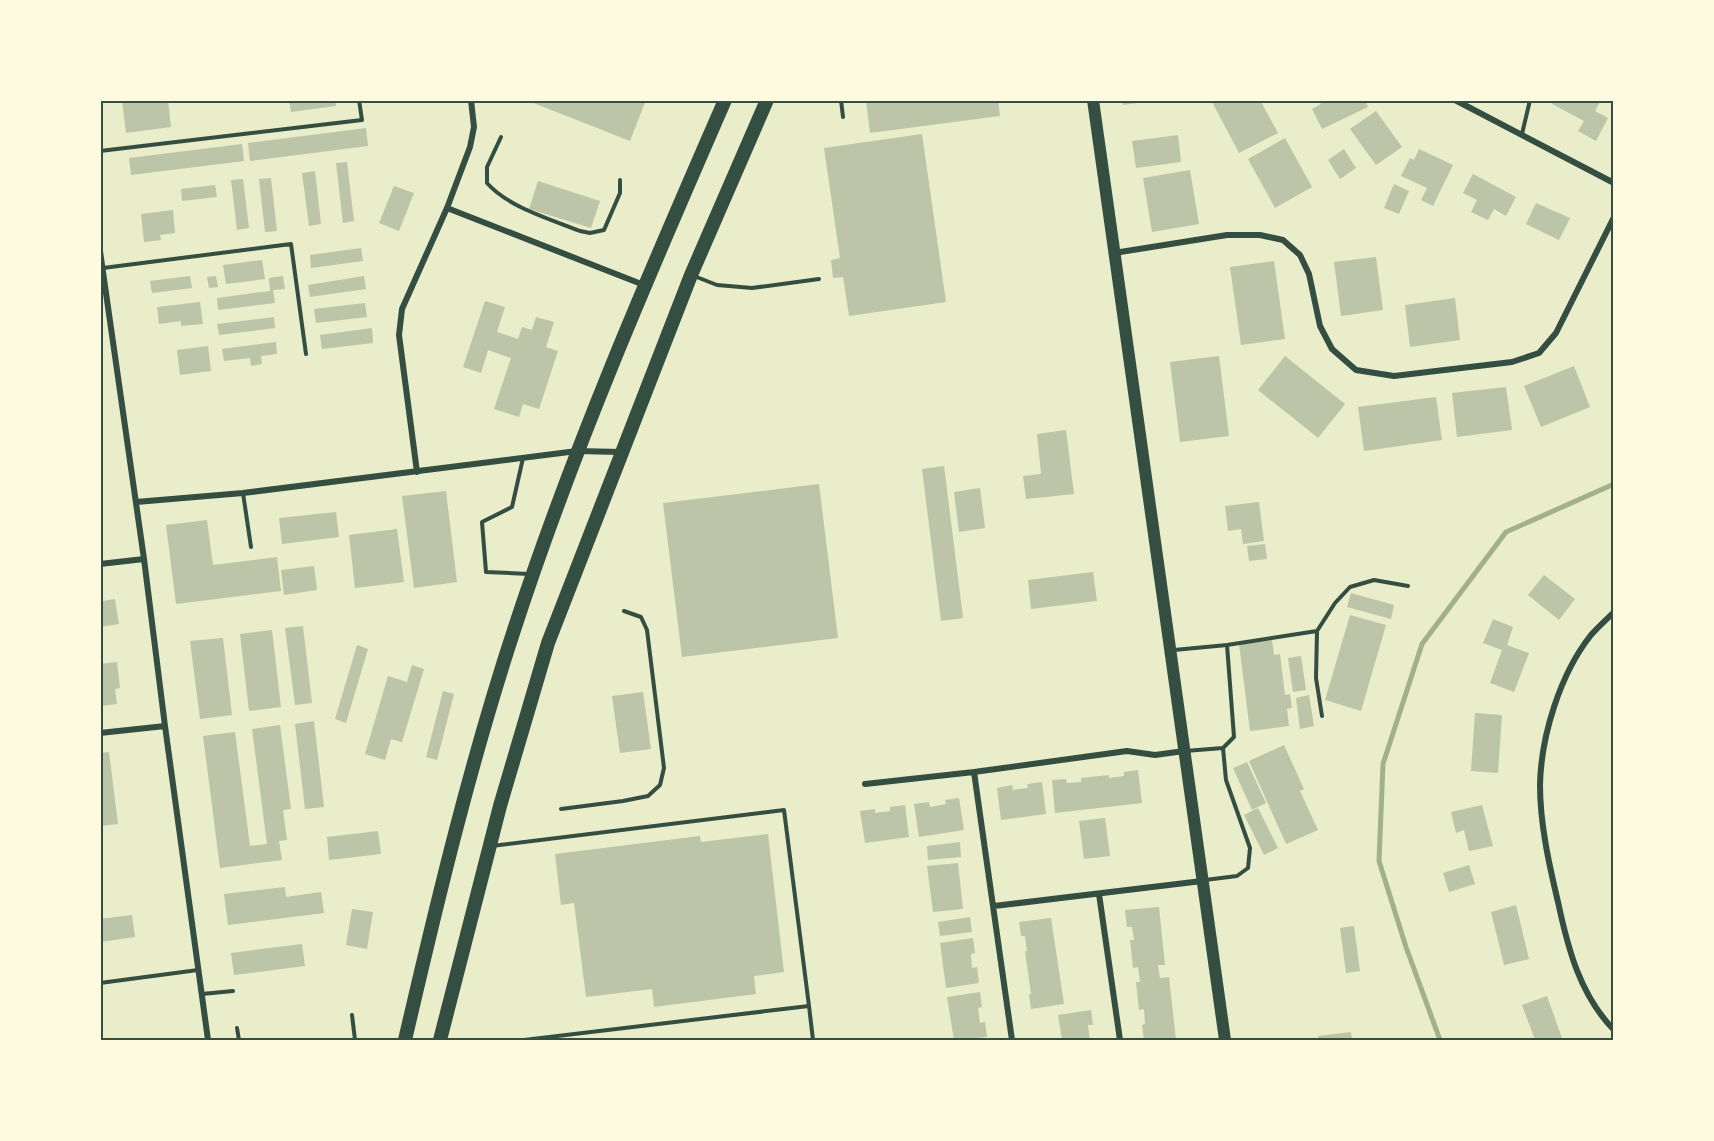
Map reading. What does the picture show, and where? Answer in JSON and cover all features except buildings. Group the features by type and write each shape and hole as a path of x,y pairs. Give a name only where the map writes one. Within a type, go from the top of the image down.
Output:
{"main road":[{"path":"405,1041 466,791 533,574 577,451 644,285 725,100"},
{"path":"440,1041 490,847 548,643 691,275 767,100"},
{"path":"1093,100 1225,1041"}],"street":[{"path":"417,472 399,335 402,309 447,208 470,147 474,127 471,100"},
{"path":"1455,100 1614,183"},
{"path":"447,208 644,285"},
{"path":"1114,253 1227,235 1260,235 1283,240 1300,255 1309,274 1320,326 1332,349 1356,370 1394,376 1512,362 1539,353 1556,333 1614,217"},
{"path":"100,251 144,559 208,1041"},
{"path":"136,502 243,493 577,451 621,452"},
{"path":"100,564 144,559"},
{"path":"1614,612 1591,635 1570,668 1554,707 1545,744 1540,784 1546,851 1566,942 1579,979 1603,1019 1614,1030"},
{"path":"100,733 165,726"},
{"path":"865,784 1127,751 1155,755 1184,751"},
{"path":"974,772 1012,1041"},
{"path":"994,906 1203,881"},
{"path":"1099,894 1120,1041"}],"lane":[{"path":"100,151 362,120 359,100"},
{"path":"841,100 843,117"},
{"path":"1521,135 1530,100"},
{"path":"501,137 487,167 487,183 496,193 517,204 580,231 591,233 604,230 620,193 620,180"},
{"path":"103,268 291,244 306,354"},
{"path":"691,275 717,285 742,288 819,279"},
{"path":"523,458 512,507 482,522 486,572 533,574"},
{"path":"243,493 251,547"},
{"path":"1322,716 1316,678 1317,632 1335,603 1350,587 1374,580 1408,586"},
{"path":"561,809 648,796 660,785 664,768 647,630 640,617 624,611"},
{"path":"1170,651 1317,632"},
{"path":"1184,751 1223,748 1234,737 1227,645"},
{"path":"1203,881 1237,876 1248,868 1250,848 1226,780 1223,748"},
{"path":"490,847 784,810 813,1041"},
{"path":"100,983 199,970"},
{"path":"202,994 233,991"},
{"path":"524,1041 808,1005"},
{"path":"352,1015 355,1041"},
{"path":"237,1028 239,1041"}],"waterway":[{"path":"1440,1040 1406,947 1379,861 1383,764 1422,644 1506,532 1614,484"}]}
